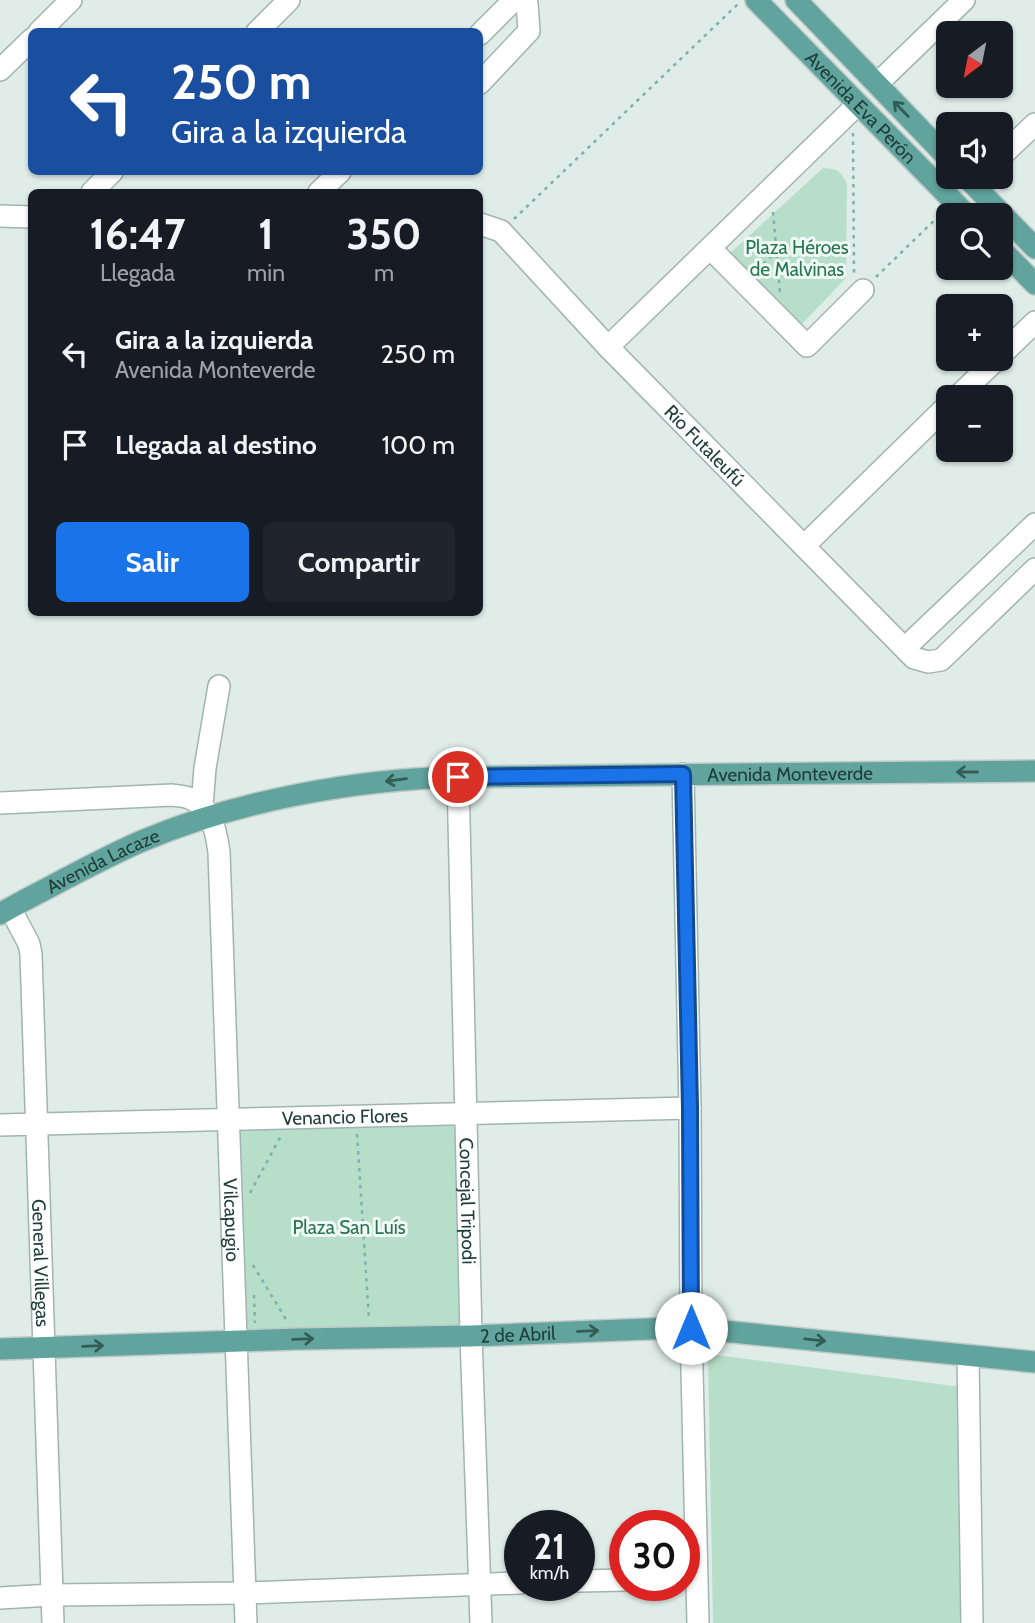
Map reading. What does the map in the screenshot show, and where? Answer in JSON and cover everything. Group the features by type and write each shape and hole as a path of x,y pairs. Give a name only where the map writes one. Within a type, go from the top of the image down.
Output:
{"main road":[{"name":"Avenida Eva Perón","path":"756,0 856,106 956,203"},
{"name":"Avenida Eva Perón","path":"796,0 936,145"},
{"path":"908,155 927,135"},
{"path":"981,189 1029,242"},
{"path":"1013,261 1035,284"},
{"name":"Avenida Monteverde","path":"206,811 354,785 416,778 1035,771"},
{"name":"Avenida Lacaze","path":"5,911 119,851 206,811"},
{"name":"2 de Abril","path":"0,1349 691,1328 1035,1362"}],"street":[{"path":"43,28 71,0"},
{"path":"261,28 289,0"},
{"path":"483,31 514,0"},
{"path":"483,80 529,31 525,0"},
{"path":"877,84 964,0"},
{"path":"0,70 28,43"},
{"path":"608,346 856,106"},
{"path":"1013,145 1035,124"},
{"path":"95,189 109,175"},
{"path":"322,189 337,175"},
{"path":"0,216 28,217"},
{"path":"483,225 501,230"},
{"name":"Río Futaleufú","path":"501,230 608,346 910,653"},
{"path":"710,248 807,346 863,290"},
{"path":"1013,343 1035,322"},
{"path":"970,385 984,371"},
{"path":"804,546 936,417"},
{"path":"1035,524 910,653 928,662 941,660 1035,569"},
{"name":"Vilcapugio","path":"219,686 205,768 206,811 216,835 219,852 246,1623"},
{"path":"683,774 690,1108 690,1510"},
{"name":"Concejal Tripodi","path":"458,777 471,1336 481,1623"},
{"path":"0,803 172,795 190,798 206,811"},
{"name":"General Villegas","path":"5,911 29,944 31,954 53,1623"},
{"name":"Venancio Flores","path":"0,1125 690,1108"},
{"path":"968,1356 972,1623"},
{"path":"0,1598 504,1584"},
{"path":"694,1601 698,1623"}],"path":[{"path":"501,230 742,0"},
{"path":"856,106 854,280 863,290 936,229"},
{"path":"771,189 781,320"},
{"path":"744,282 777,251"},
{"path":"779,275 803,275"},
{"path":"356,1116 371,1337"},
{"path":"249,1181 250,1193 284,1132 272,1132"},
{"path":"253,1278 253,1265 292,1330"},
{"path":"254,1292 255,1332"}],"green space":[{"name":"Plaza Héroes de Malvinas","path":"823,168 838,172 847,184 846,278 799,327 726,257"},
{"name":"Plaza San Luís","path":"467,1113 471,1336 235,1341 227,1119"},
{"path":"708,1354 961,1387 964,1623 713,1623"}],"route":[{"path":"458,777 683,774 690,1108 691,1328"}]}
